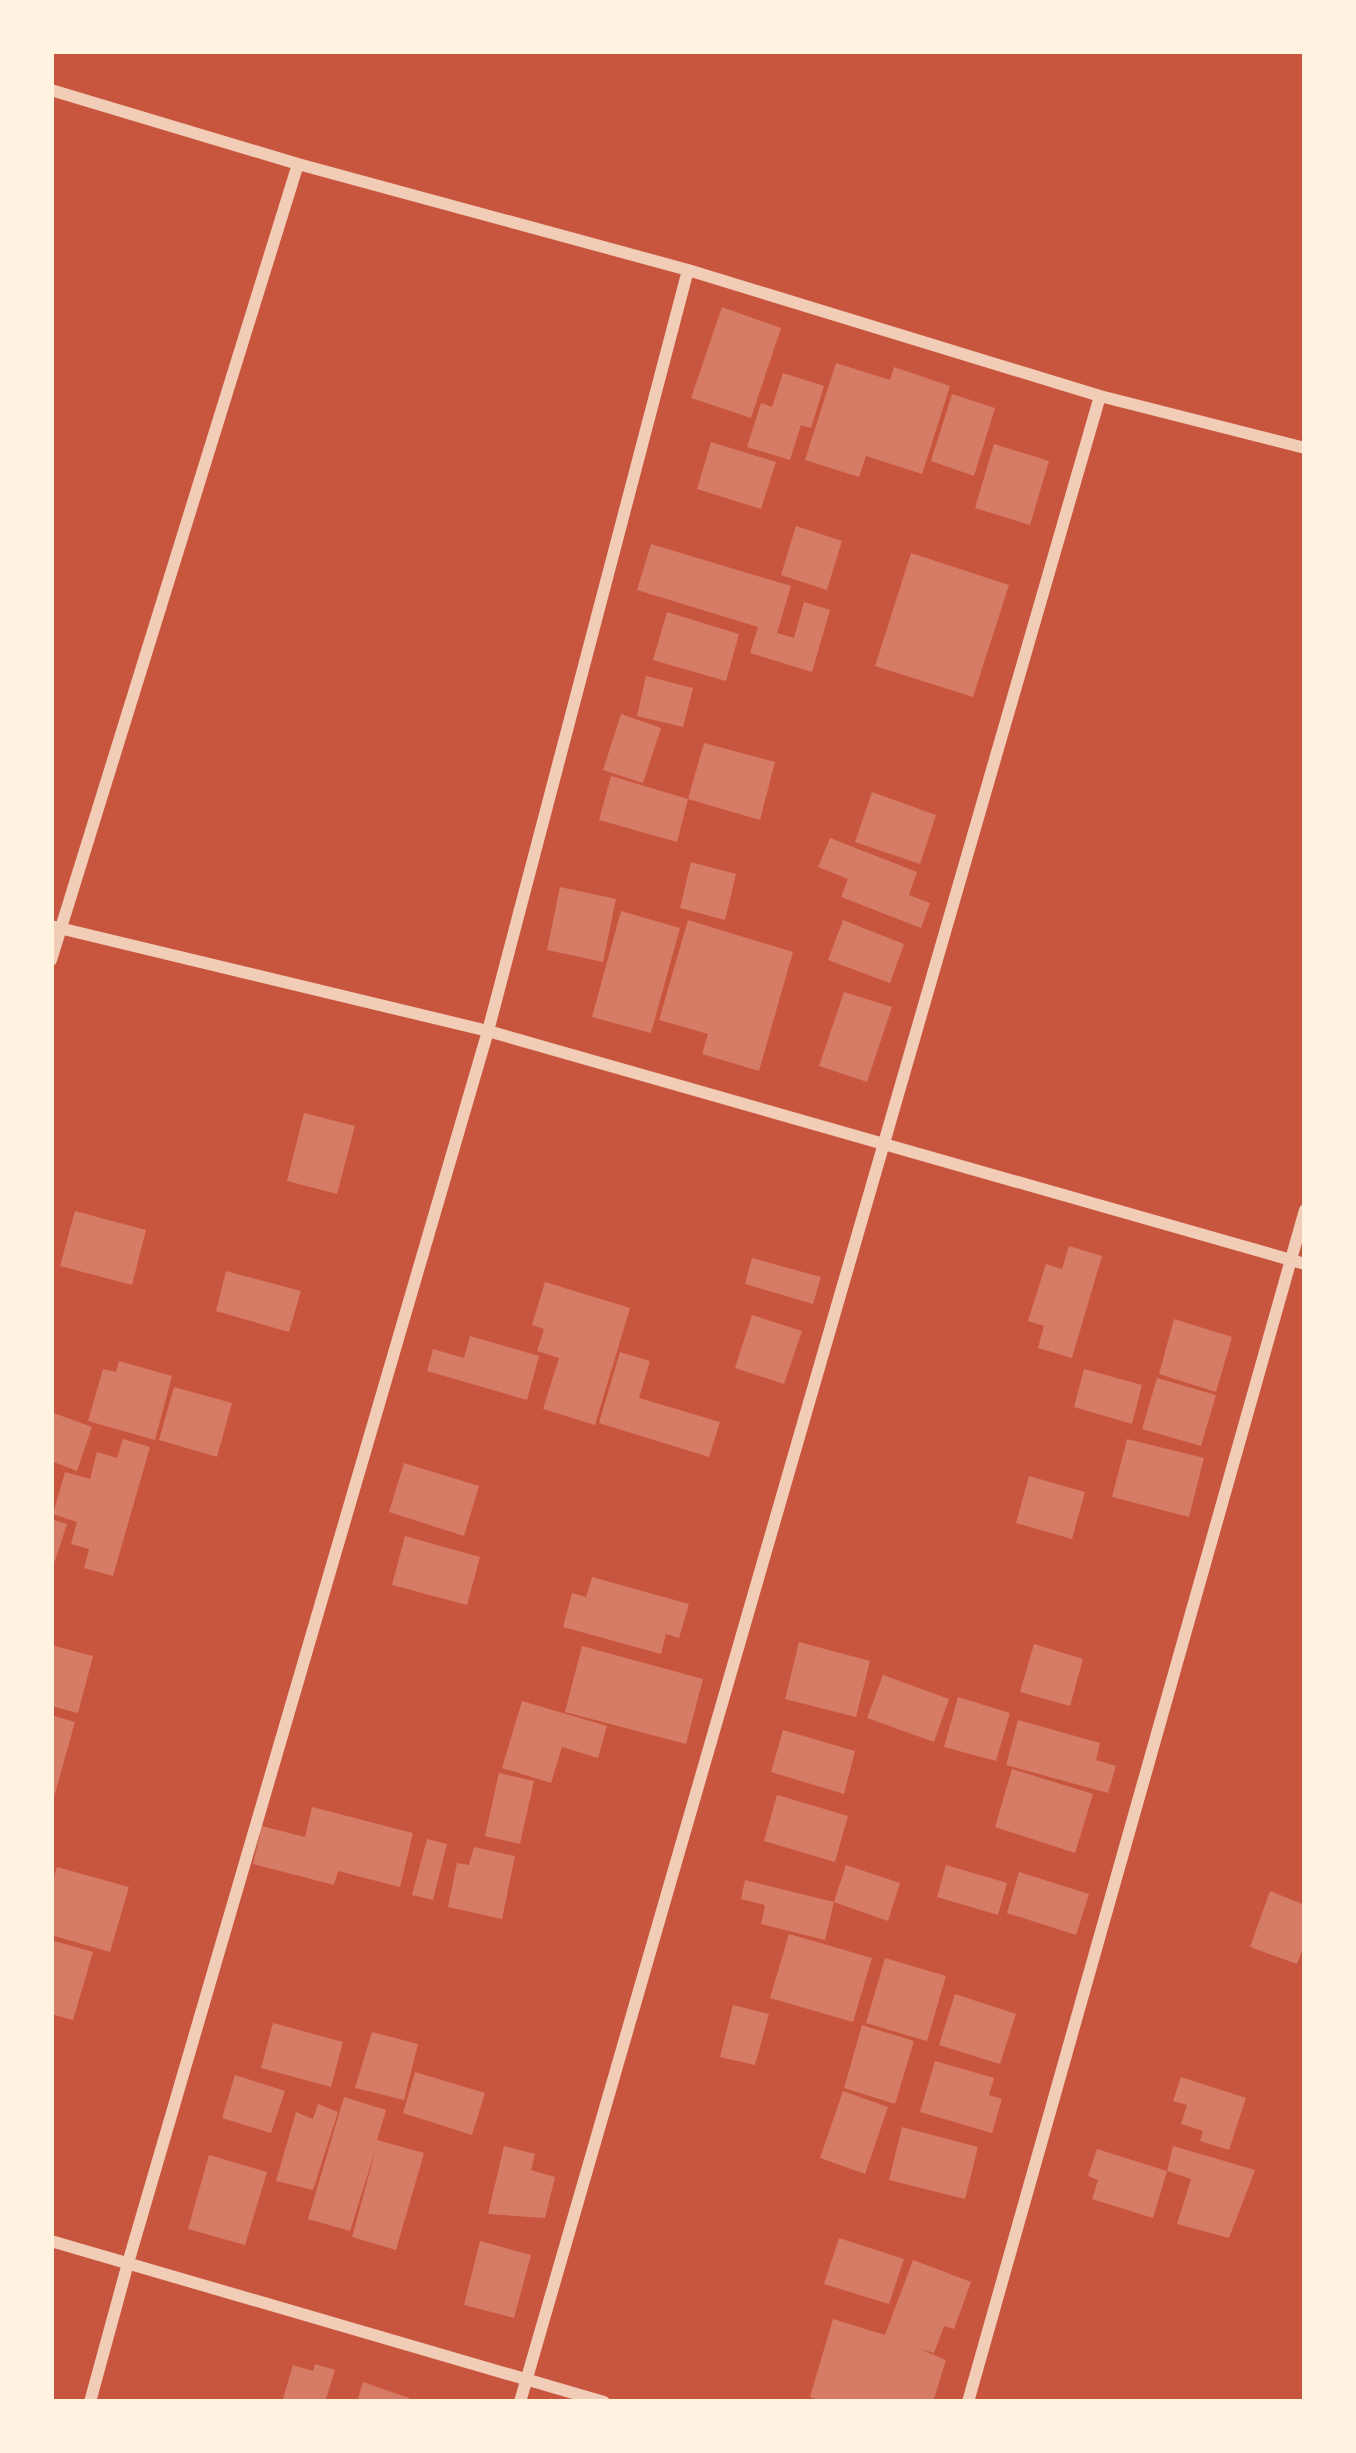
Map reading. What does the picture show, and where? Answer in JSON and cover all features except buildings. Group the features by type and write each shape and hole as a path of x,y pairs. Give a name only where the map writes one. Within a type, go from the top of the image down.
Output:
{"street":[{"path":"51,90 298,164 688,270 1100,396 1305,448"},
{"path":"51,960 55,927 298,164"},
{"path":"89,2402 488,1031 688,270"},
{"path":"520,2402 1100,396"},
{"path":"55,927 488,1031 1298,1262"},
{"path":"968,2402 1298,1262 1305,1210"},
{"path":"51,2241 604,2402"}]}
